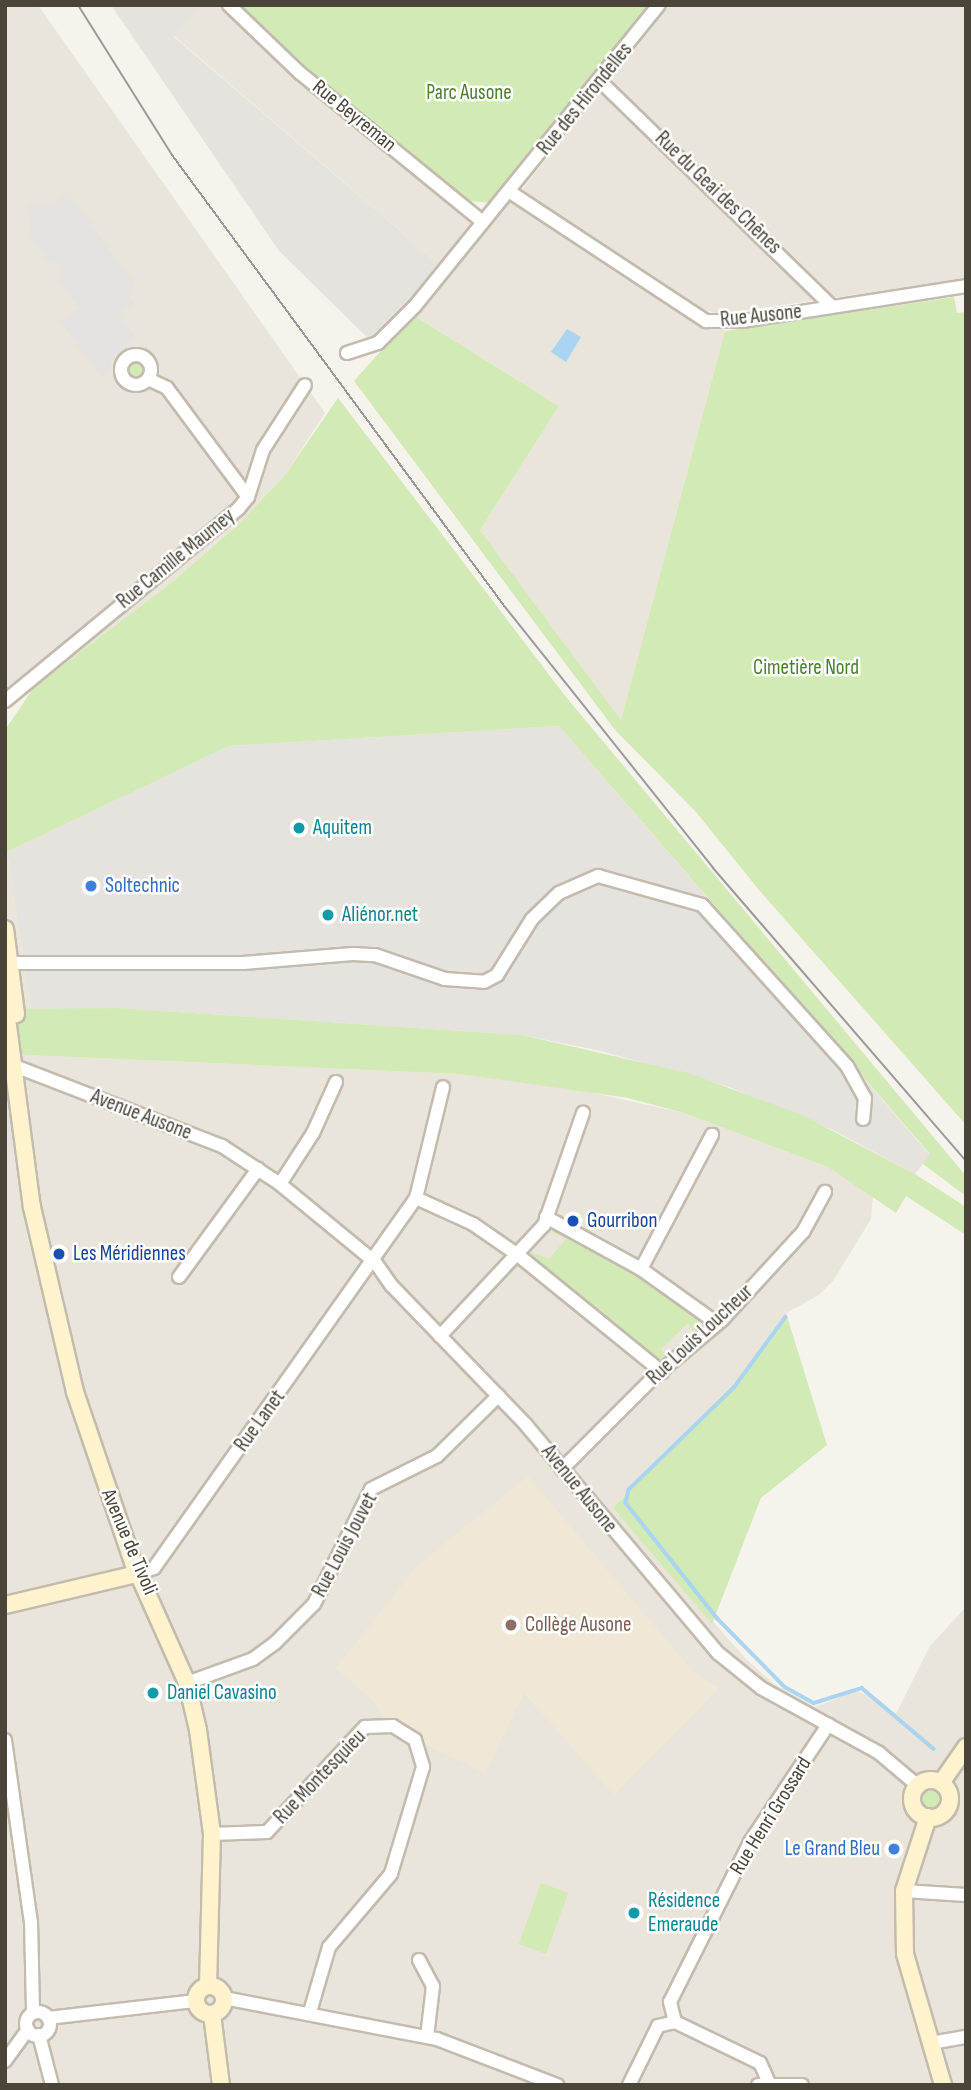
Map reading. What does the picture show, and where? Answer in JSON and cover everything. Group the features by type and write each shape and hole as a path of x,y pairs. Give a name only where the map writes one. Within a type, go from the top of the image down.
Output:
{"street":[{"name":"Rue Beyreman","path":"229,5 300,73 483,222"},
{"name":"Rue des Hirondelles","path":"510,192 601,82 659,5"},
{"name":"Rue du Geai des Chênes","path":"601,82 832,307"},
{"path":"347,353 378,343 415,306 510,192"},
{"name":"Rue Ausone","path":"510,192 639,282 706,321 743,321 966,286"},
{"path":"148,379 167,388 248,497"},
{"name":"Rue Camille Maumey","path":"5,701 213,531 248,497 263,450 304,385"},
{"path":"7,961 243,963 354,954 374,955 445,979 484,982 497,975 532,919 559,893 598,876 702,905 847,1066 865,1098 863,1119"},
{"path":"5,929 17,1066"},
{"name":"Avenue de Tivoli","path":"10,1007 20,1040 17,1099 32,1207 72,1380 87,1434 140,1573 187,1683 212,1834 208,1986"},
{"name":"Avenue Ausone","path":"17,1066 222,1146 280,1184 375,1262 562,1468 718,1653 761,1688 879,1753 918,1786"},
{"path":"280,1184 313,1133 336,1082"},
{"name":"Rue Lanet","path":"140,1573 154,1568 375,1262 416,1198 433,1144 443,1087"},
{"path":"440,1336 544,1225 583,1113"},
{"path":"641,1269 712,1135"},
{"path":"180,1277 258,1169"},
{"name":"Rue Louis Loucheur","path":"562,1468 715,1322 722,1320 803,1232 825,1192"},
{"path":"416,1198 473,1224 518,1255 662,1372"},
{"path":"546,1217 641,1269 715,1322"},
{"name":"Rue Louis Jouvet","path":"187,1683 253,1659 275,1643 314,1604 371,1489 438,1456 498,1396"},
{"path":"5,1605 140,1573"},
{"name":"Rue Henri Grossard","path":"675,2022 670,2002 727,1886 750,1842 828,1725"},
{"name":"Rue Montesquieu","path":"212,1834 267,1832 365,1727 393,1726 415,1740 423,1767 391,1874 329,1947 310,2012"},
{"path":"5,1740 31,1922 33,2013"},
{"path":"941,1783 966,1746"},
{"path":"929,1780 941,1783 949,1793 949,1805 941,1815 928,1817 913,1804 918,1786 929,1780"},
{"path":"928,1817 904,1891 906,1962 943,2085"},
{"path":"904,1891 966,1895"},
{"path":"419,1960 433,1986 427,2037"},
{"path":"208,1986 221,1990 224,1998 220,2011 212,2014 200,2010 196,2001 198,1993 208,1986"},
{"path":"224,1998 310,2012 427,2037 557,2085"},
{"path":"33,2013 48,2018 196,2001"},
{"path":"33,2013 27,2018 52,2085"},
{"path":"212,2014 221,2085"},
{"path":"5,2061 33,2032 48,2029 48,2018"},
{"path":"629,2085 658,2026 675,2022 760,2063 763,2084 802,2085"},
{"path":"930,2043 966,2037"}],"shaded area":[{"path":"5,5 38,5 325,413 285,475 239,524 171,583 5,709"},
{"path":"111,5 201,5 174,37 439,264 374,344 279,251"},
{"path":"201,5 222,5 483,222 510,192 725,331 621,720 480,530 559,406 413,315 439,264 174,36"},
{"path":"668,5 966,5 966,279 718,314 687,305 521,191"},
{"path":"69,193 136,286 127,292 135,303 119,314 137,339 113,356 109,373 101,378 60,321 78,308 60,282 62,264 50,263 30,239 28,205 53,204"},
{"path":"559,726 930,1155 915,1174 833,1130 729,1087 601,1051 522,1035 119,1008 31,1010 7,852 229,746"},
{"path":"5,847 7,852 31,1010 5,1009"},
{"path":"5,1054 460,1074 580,1090 684,1113 828,1167 873,1196 871,1219 833,1281 819,1295 786,1313 735,1384 613,1508 746,1659 774,1684 815,1707 856,1691 878,1699 896,1714 930,1646 966,1607 966,2085 5,2085"},
{"path":"5,1074 15,1146 5,1147"},
{"name":"Collège Ausone","path":"528,1476 695,1674 719,1688 614,1795 524,1693 485,1773 423,1743 404,1724 384,1718 373,1701 336,1668 416,1567"}],"green space":[{"name":"Parc Ausone","path":"234,5 649,5 588,89 490,203 462,200"},
{"name":"Cimetière Nord","path":"954,297 957,313 966,312 966,1125 759,890 696,812 615,730 354,381 413,315 559,406 480,530 621,720 725,331"},
{"path":"136,361 143,364 146,371 143,378 136,381 129,378 126,371 129,364"},
{"path":"338,398 566,697 966,1176 966,1196 923,1164 930,1154 559,726 229,746 7,852 5,730 34,687 171,583 239,524 285,475"},
{"path":"119,1008 522,1035 688,1073 802,1115 915,1174 966,1207 966,1235 906,1196 896,1213 828,1167 684,1113 628,1098 460,1074 5,1054 5,1009"},
{"path":"560,1228 697,1315 700,1328 694,1332 688,1323 661,1349 667,1359 657,1359 531,1259 532,1252 549,1259 566,1239 552,1232"},
{"path":"786,1313 827,1445 761,1498 712,1624 613,1508 735,1384"},
{"path":"931,1788 939,1791 942,1799 939,1807 931,1810 923,1807 920,1799 923,1791"},
{"path":"541,1883 568,1893 546,1954 519,1944"}],"water":[{"path":"567,329 581,337 566,362 551,352"}],"waterway":[{"path":"786,1317 735,1387 629,1490 626,1503 717,1618 785,1687 814,1703 862,1688 934,1749"}],"tram line":[{"path":"78,5 172,155 505,607 713,868 966,1161"}],"place":[{"name":"Aquitem","path":"299,828"},
{"name":"Soltechnic","path":"91,886"},
{"name":"Aliénor.net","path":"328,915"},
{"name":"Gourribon","path":"573,1221"},
{"name":"Les Méridiennes","path":"59,1254"},
{"name":"Collège Ausone","path":"511,1625"},
{"name":"Daniel Cavasino","path":"153,1693"},
{"name":"Le Grand Bleu","path":"894,1849"},
{"name":"Résidence Emeraude","path":"634,1913"}]}
